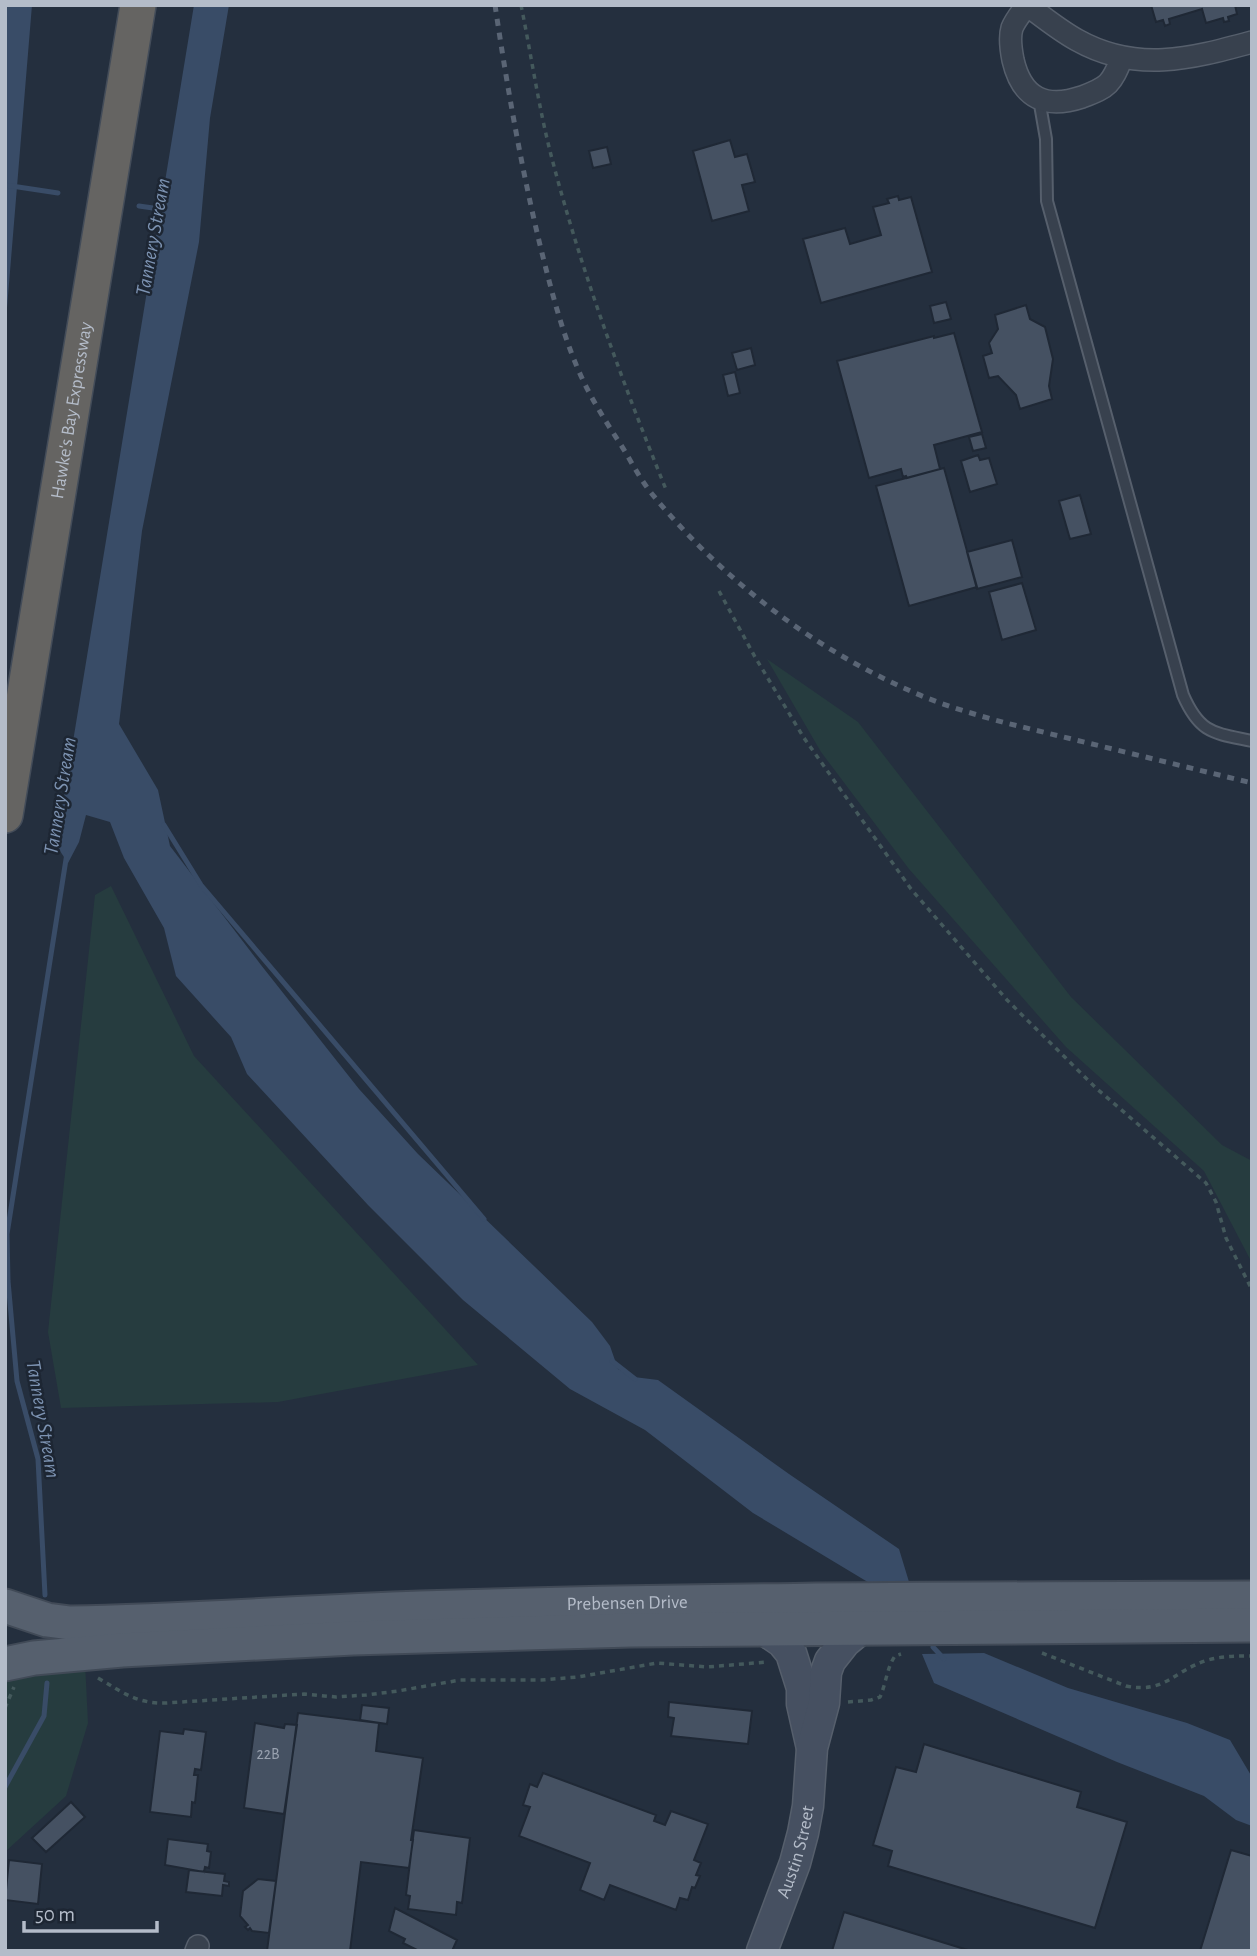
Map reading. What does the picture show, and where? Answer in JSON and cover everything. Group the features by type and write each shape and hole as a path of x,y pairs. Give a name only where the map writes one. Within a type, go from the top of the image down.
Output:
{"highway":[{"name":"Hawke's Bay Expressway","path":"5,714 121,5"},
{"name":"Hawke's Bay Expressway","path":"5,815 138,5"}],"main road":[{"name":"Prebensen Drive","path":"5,1606 47,1620 70,1623 420,1608 630,1603 1252,1598"},
{"name":"Prebensen Drive","path":"14,1672 34,1658 109,1651 353,1638 631,1630 1252,1625"},
{"name":"Austin Street","path":"762,1951 803,1833 808,1806 812,1748 824,1703 826,1672 830,1661 845,1642 862,1628"},
{"name":"Austin Street","path":"763,1629 791,1653 802,1688 802,1704 812,1748"}],"street":[{"path":"1122,58 1114,77 1104,89 1059,103 1049,103 1030,93 1017,75 1010,43 1012,29 1027,5 1077,41 1122,58 1181,60 1252,42"}],"lane":[{"path":"1039,98 1046,139 1047,201 1183,695 1191,713 1212,732 1252,741"}],"path":[{"path":"521,5 550,149 583,265 635,413 667,492"},
{"path":"719,591 804,738 911,889 1007,1000 1105,1096 1206,1183 1216,1202 1226,1238 1252,1290"},
{"path":"824,1703 880,1697 891,1662 895,1656 904,1653"},
{"path":"1077,1667 1139,1689 1166,1683 1206,1661 1223,1656 1252,1656"},
{"path":"97,1678 128,1696 151,1703 166,1703 304,1694 337,1697 366,1695 460,1680 578,1677 657,1663 707,1667 769,1662"},
{"path":"5,1708 12,1689 14,1672"}],"green space":[{"path":"767,659 858,722 1071,997 1222,1145 1252,1161 1252,1263 1204,1171 1066,1047 909,869 821,752"},
{"path":"111,886 194,1056 478,1365 278,1402 61,1408 48,1332 95,895"},
{"path":"85,1662 88,1723 66,1796 5,1852 5,1679"}],"water":[{"path":"5,5 32,5 5,332"},
{"path":"194,5 229,5 210,118 199,242 142,531 119,724 158,790 170,846 359,1089 418,1154 592,1322 610,1346 618,1369 634,1377 658,1380 899,1549 913,1595 891,1596 753,1513 645,1430 570,1389 463,1300 368,1205 247,1074 231,1037 176,976 164,928 124,858 110,822 86,815 79,842 68,863 56,845"},
{"path":"984,1653 1068,1688 1187,1723 1230,1740 1252,1777 1252,1826 1236,1820 1204,1796 1117,1762 934,1683 922,1654"}],"building":[{"path":"1151,5 1235,5 1237,14 1228,17 1229,21 1224,22 1223,18 1206,23 1202,9 1169,19 1170,24 1165,26 1163,20 1156,22"},
{"path":"730,140 735,157 747,154 755,182 742,185 749,211 712,221 693,151"},
{"path":"607,147 611,164 593,168 589,151"},
{"path":"898,196 899,200 911,197 932,272 821,303 803,239 845,228 850,244 881,235 873,207 889,203 887,199"},
{"path":"946,302 951,319 934,323 930,306"},
{"path":"1026,305 1030,319 1045,327 1053,359 1049,386 1052,399 1020,409 1016,395 998,376 989,378 983,356 992,353 989,343 998,329 995,315"},
{"path":"954,333 982,432 934,445 940,469 907,478 903,477 901,469 869,478 837,361"},
{"path":"751,348 755,365 737,370 732,353"},
{"path":"735,372 740,393 728,396 723,375"},
{"path":"982,434 986,448 973,451 969,437"},
{"path":"978,455 980,460 989,458 997,484 970,492 961,461"},
{"path":"944,468 977,587 909,606 876,486"},
{"path":"1080,495 1091,534 1070,539 1059,501"},
{"path":"1012,540 1022,577 977,589 967,552"},
{"path":"1022,583 1036,630 1002,640 989,592"},
{"path":"669,1702 752,1711 748,1744 671,1736 674,1718 668,1717"},
{"path":"362,1705 389,1708 387,1724 360,1720"},
{"path":"298,1713 379,1723 376,1751 423,1758 409,1868 361,1862 350,1951 267,1951"},
{"path":"255,1723 284,1728 285,1724 297,1725 284,1814 244,1808"},
{"path":"184,1729 206,1732 201,1770 195,1769 194,1775 198,1775 191,1817 150,1812 160,1731 183,1734"},
{"path":"924,1744 1081,1792 1077,1807 1127,1822 1095,1928 888,1866 892,1851 873,1845 896,1767 916,1772"},
{"path":"543,1773 656,1815 654,1821 665,1825 671,1811 708,1824 694,1860 701,1863 696,1875 700,1876 695,1888 692,1887 688,1900 680,1898 676,1910 610,1885 604,1900 580,1890 590,1863 519,1836 530,1807 523,1805 530,1784 537,1787"},
{"path":"71,1802 85,1817 46,1852 32,1838"},
{"path":"414,1830 470,1838 462,1903 457,1902 456,1915 408,1909 410,1896 406,1895"},
{"path":"168,1839 208,1844 207,1851 211,1852 209,1868 205,1867 204,1872 165,1865"},
{"path":"1231,1850 1252,1856 1252,1951 1200,1951"},
{"path":"9,1860 42,1864 38,1904 5,1900"},
{"path":"189,1870 225,1874 224,1881 229,1882 229,1886 223,1885 222,1896 186,1892"},
{"path":"258,1879 276,1881 269,1933 252,1931 250,1928 248,1930 245,1927 248,1925 240,1916 243,1891"},
{"path":"395,1908 457,1940 452,1951 419,1951 403,1943 405,1939 389,1931"},
{"path":"844,1912 971,1951 832,1951"}],"waterway":[{"path":"5,185 58,193"},
{"path":"139,206 167,210"},
{"path":"164,825 201,885 484,1219"},
{"name":"Tannery Stream","path":"45,1595 38,1459 17,1381 8,1281 7,1234 67,853"},
{"path":"612,1361 635,1379"},
{"path":"933,1647 944,1659"},
{"name":"Tannery Stream","path":"5,1787 44,1716 47,1683"}],"railway":[{"path":"495,5 527,186 548,278 568,344 585,385 605,419 648,488 678,524 736,581 800,630 835,652 906,689 943,704 1006,723 1252,783"}]}
